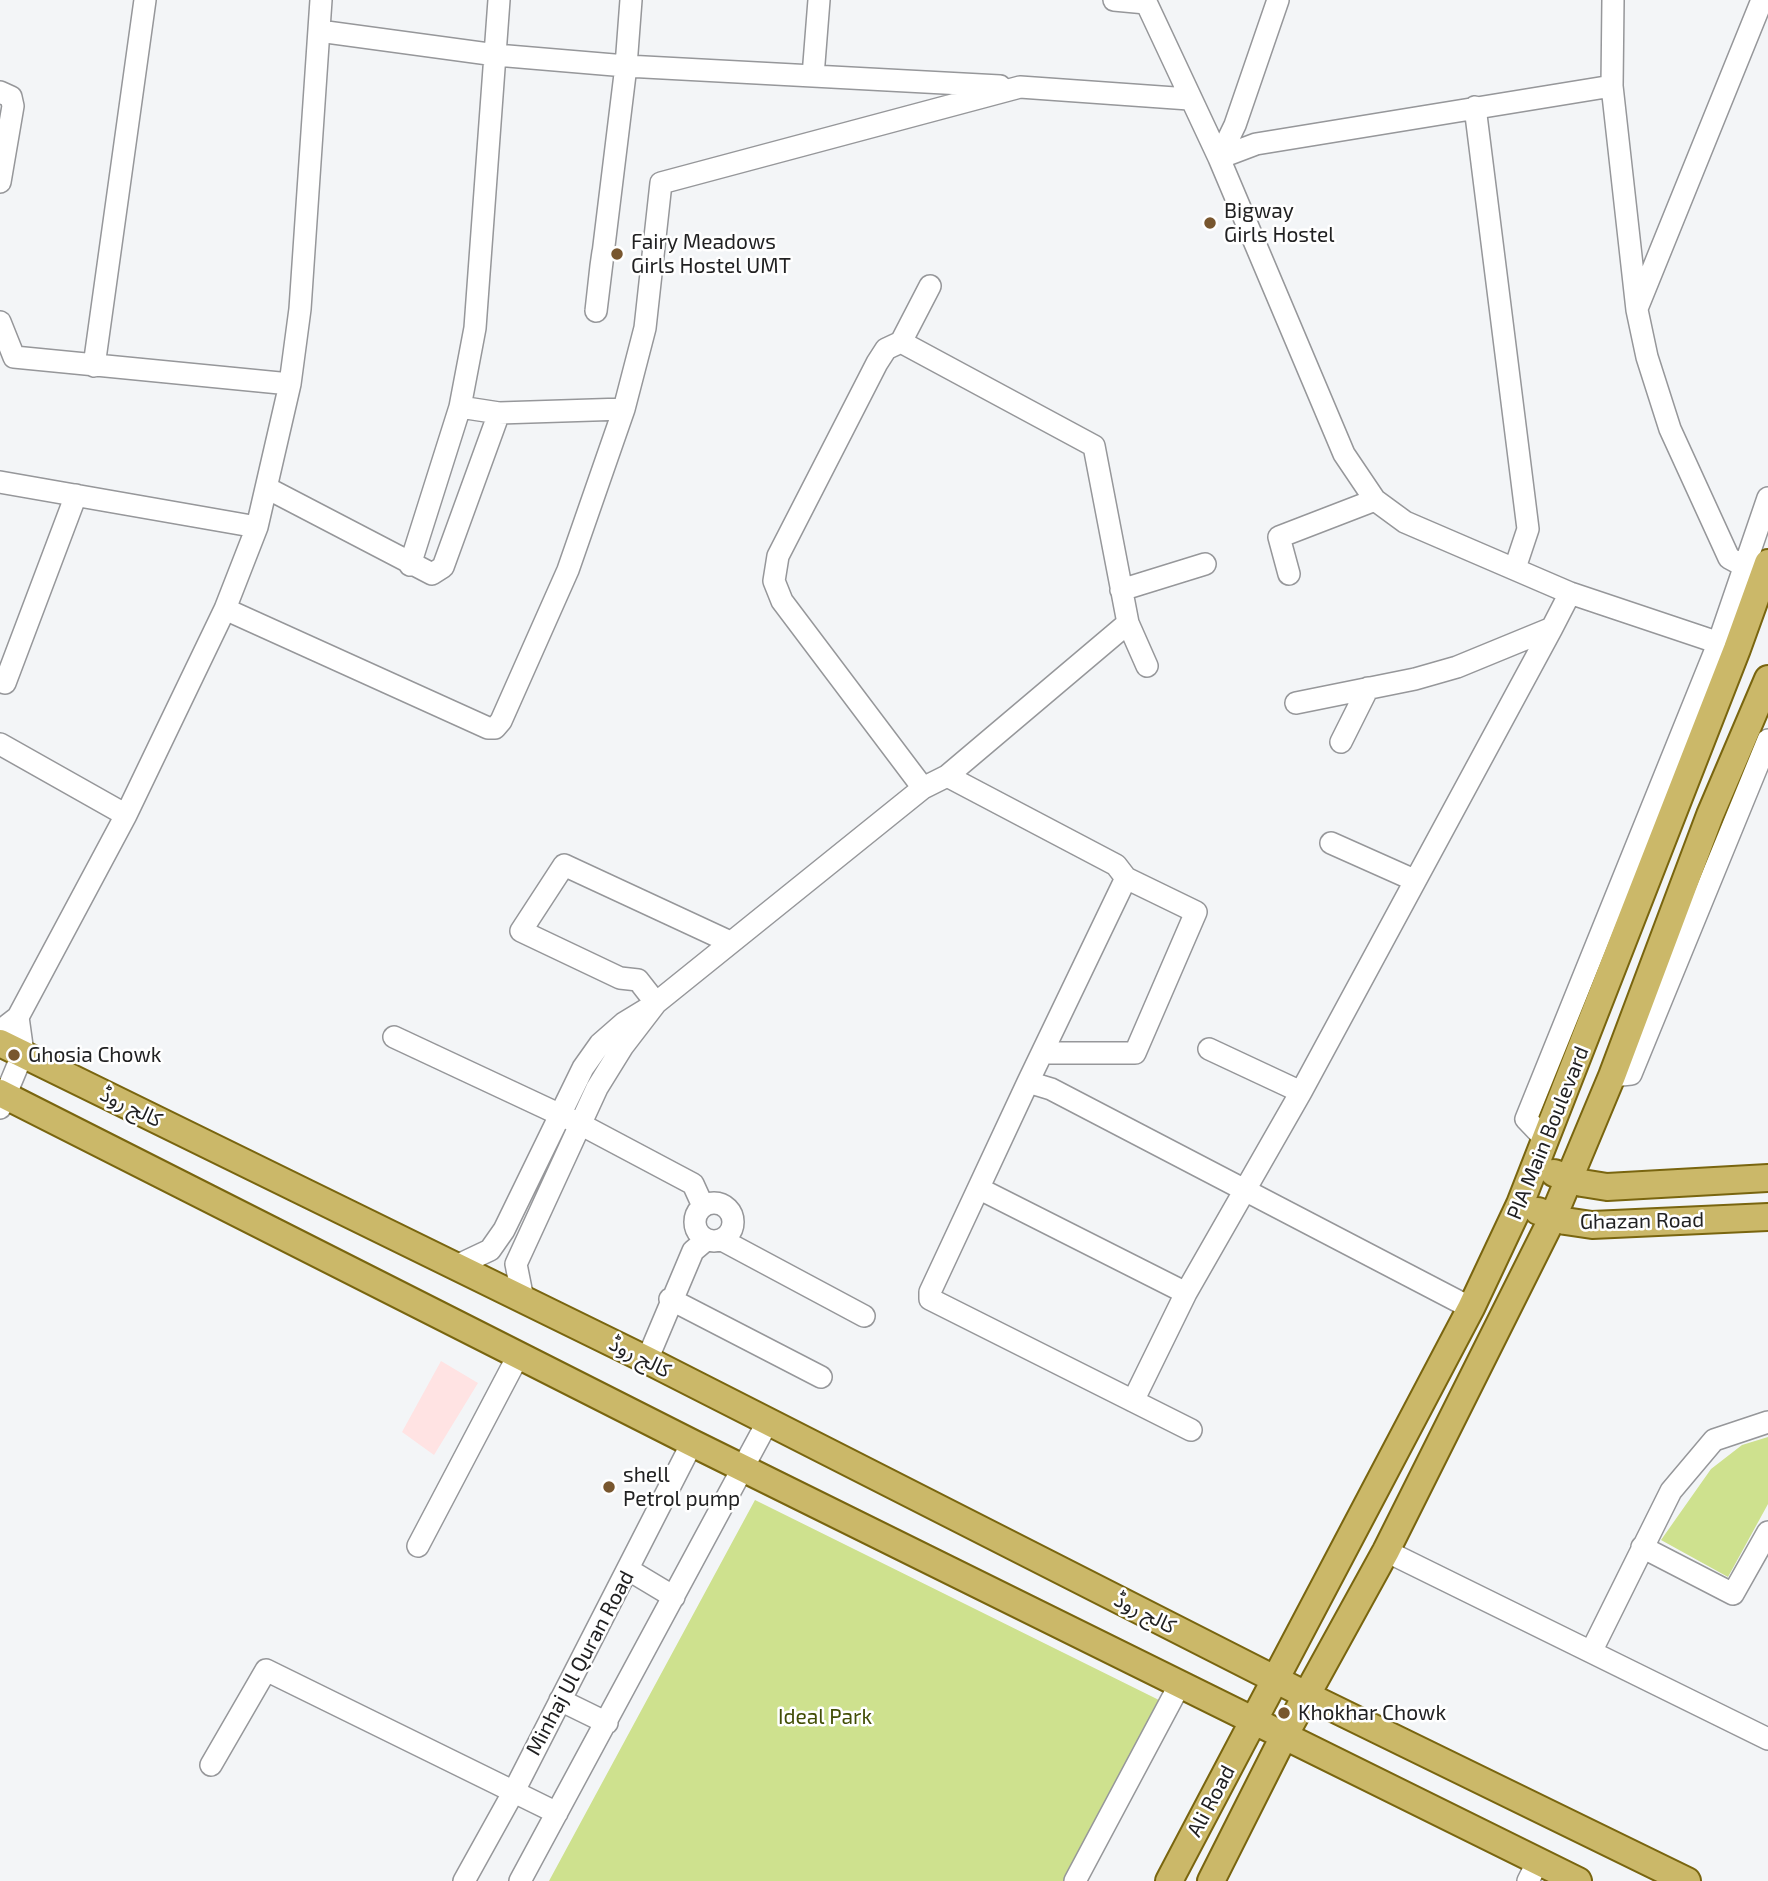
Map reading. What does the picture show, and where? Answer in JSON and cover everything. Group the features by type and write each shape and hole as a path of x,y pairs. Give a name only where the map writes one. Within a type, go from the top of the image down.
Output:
{"main road":[{"name":"PIA Main Boulevard","path":"1275,1679 1471,1308 1520,1204 1546,1141 1758,568"},
{"name":"PIA Main Boulevard","path":"1306,1695 1386,1551 1553,1217 1612,1076 1710,815 1768,679"},
{"name":"کالج روڈ","path":"11,1048 647,1360 1306,1695"},
{"path":"2,1099 1254,1720 1533,1871 1578,1881"},
{"name":"Ghazan Road","path":"1536,1166 1569,1179 1607,1187 1768,1178"},
{"name":"Ghazan Road","path":"1520,1204 1553,1217 1592,1225 1768,1217"},
{"name":"Ali Road","path":"1169,1881 1275,1679"},
{"path":"1306,1695 1687,1881"},
{"name":"Ali Road","path":"1211,1881 1306,1695"}],"street":[{"path":"94,366 145,0"},
{"path":"2,1099 18,1017 127,815 225,609 257,527 290,384 300,309 321,0"},
{"path":"410,565 460,407 475,328 499,0"},
{"path":"603,252 626,66 631,0"},
{"path":"813,76 819,0"},
{"path":"1114,0 1146,1 1189,99 1219,158 1344,454 1375,500 1405,522 1570,593 1728,647"},
{"path":"1219,158 1235,125 1278,0"},
{"path":"1613,0 1612,86 1637,310 1670,429 1729,558 1758,568 1768,498"},
{"path":"1637,310 1762,0"},
{"path":"319,31 496,55 626,66 1189,99"},
{"path":"1219,158 1256,144 1612,86"},
{"path":"225,609 488,728 495,728 502,721 568,570 624,409 645,328 661,183 1020,87"},
{"path":"0,92 11,97 13,106 0,182"},
{"path":"1475,107 1528,529 1515,568"},
{"path":"923,788 782,601 774,581 778,556 877,363 887,349 901,342 930,286"},
{"path":"0,322 14,357 290,384"},
{"path":"901,342 1094,446 1128,623 1147,666"},
{"path":"460,407 499,413 624,409"},
{"path":"267,488 432,575 443,567 499,413"},
{"path":"0,482 257,527"},
{"path":"5,683 76,495"},
{"path":"1289,574 1279,537 1375,500"},
{"path":"1121,590 1205,564"},
{"path":"1133,1401 1186,1293 1301,1092 1570,593"},
{"path":"454,1266 490,1250 504,1230 583,1068 600,1044 630,1018 654,1005 923,788 947,776 1128,623"},
{"path":"1296,703 1457,667 1552,628"},
{"path":"1341,742 1368,688"},
{"path":"1612,1076 1631,1074 1768,740"},
{"path":"0,744 127,815"},
{"path":"947,776 1115,865 1126,878 1196,912 1135,1053 1042,1053"},
{"path":"1332,843 1414,880"},
{"path":"654,1005 638,980 621,978 521,931 564,865 730,942"},
{"path":"1126,878 930,1292 930,1299 1191,1430"},
{"path":"523,1299 516,1264 580,1124 609,1068 654,1005"},
{"path":"0,1031 18,1017"},
{"path":"394,1037 580,1124 693,1184 703,1206"},
{"path":"1209,1049 1301,1092"},
{"path":"1028,1083 1051,1089 1471,1308"},
{"path":"980,1189 1186,1293"},
{"path":"647,1360 670,1299 693,1251 714,1240 732,1231 733,1218 727,1207 715,1202 703,1206 696,1217 697,1230 714,1240 864,1315"},
{"path":"670,1299 821,1377"},
{"path":"418,1546 519,1356"},
{"path":"1592,1650 1671,1491 1713,1440 1768,1422"},
{"path":"520,1881 767,1423"},
{"name":"Minhaj Ul Quran Road","path":"464,1881 514,1791 692,1443"},
{"path":"1643,1547 1733,1594 1768,1532"},
{"path":"1386,1551 1592,1650 1768,1739"},
{"path":"629,1570 674,1597"},
{"path":"211,1765 266,1670 556,1813"},
{"path":"1075,1881 1180,1684"},
{"path":"560,1700 607,1723"}],"shaded area":[{"path":"441,1361 478,1383 434,1455 402,1432"}],"green space":[{"path":"1768,1437 1768,1504 1728,1577 1661,1540 1711,1469 1742,1445"},
{"name":"Ideal Park","path":"755,1500 1165,1703 1064,1881 549,1881"}],"place":[{"name":"Bigway Girls Hostel","path":"1210,223"},
{"name":"Fairy Meadows Girls Hostel UMT","path":"617,254"},
{"name":"Ghosia Chowk","path":"14,1055"},
{"name":"shell Petrol pump","path":"609,1487"},
{"name":"Khokhar Chowk","path":"1284,1713"}]}
